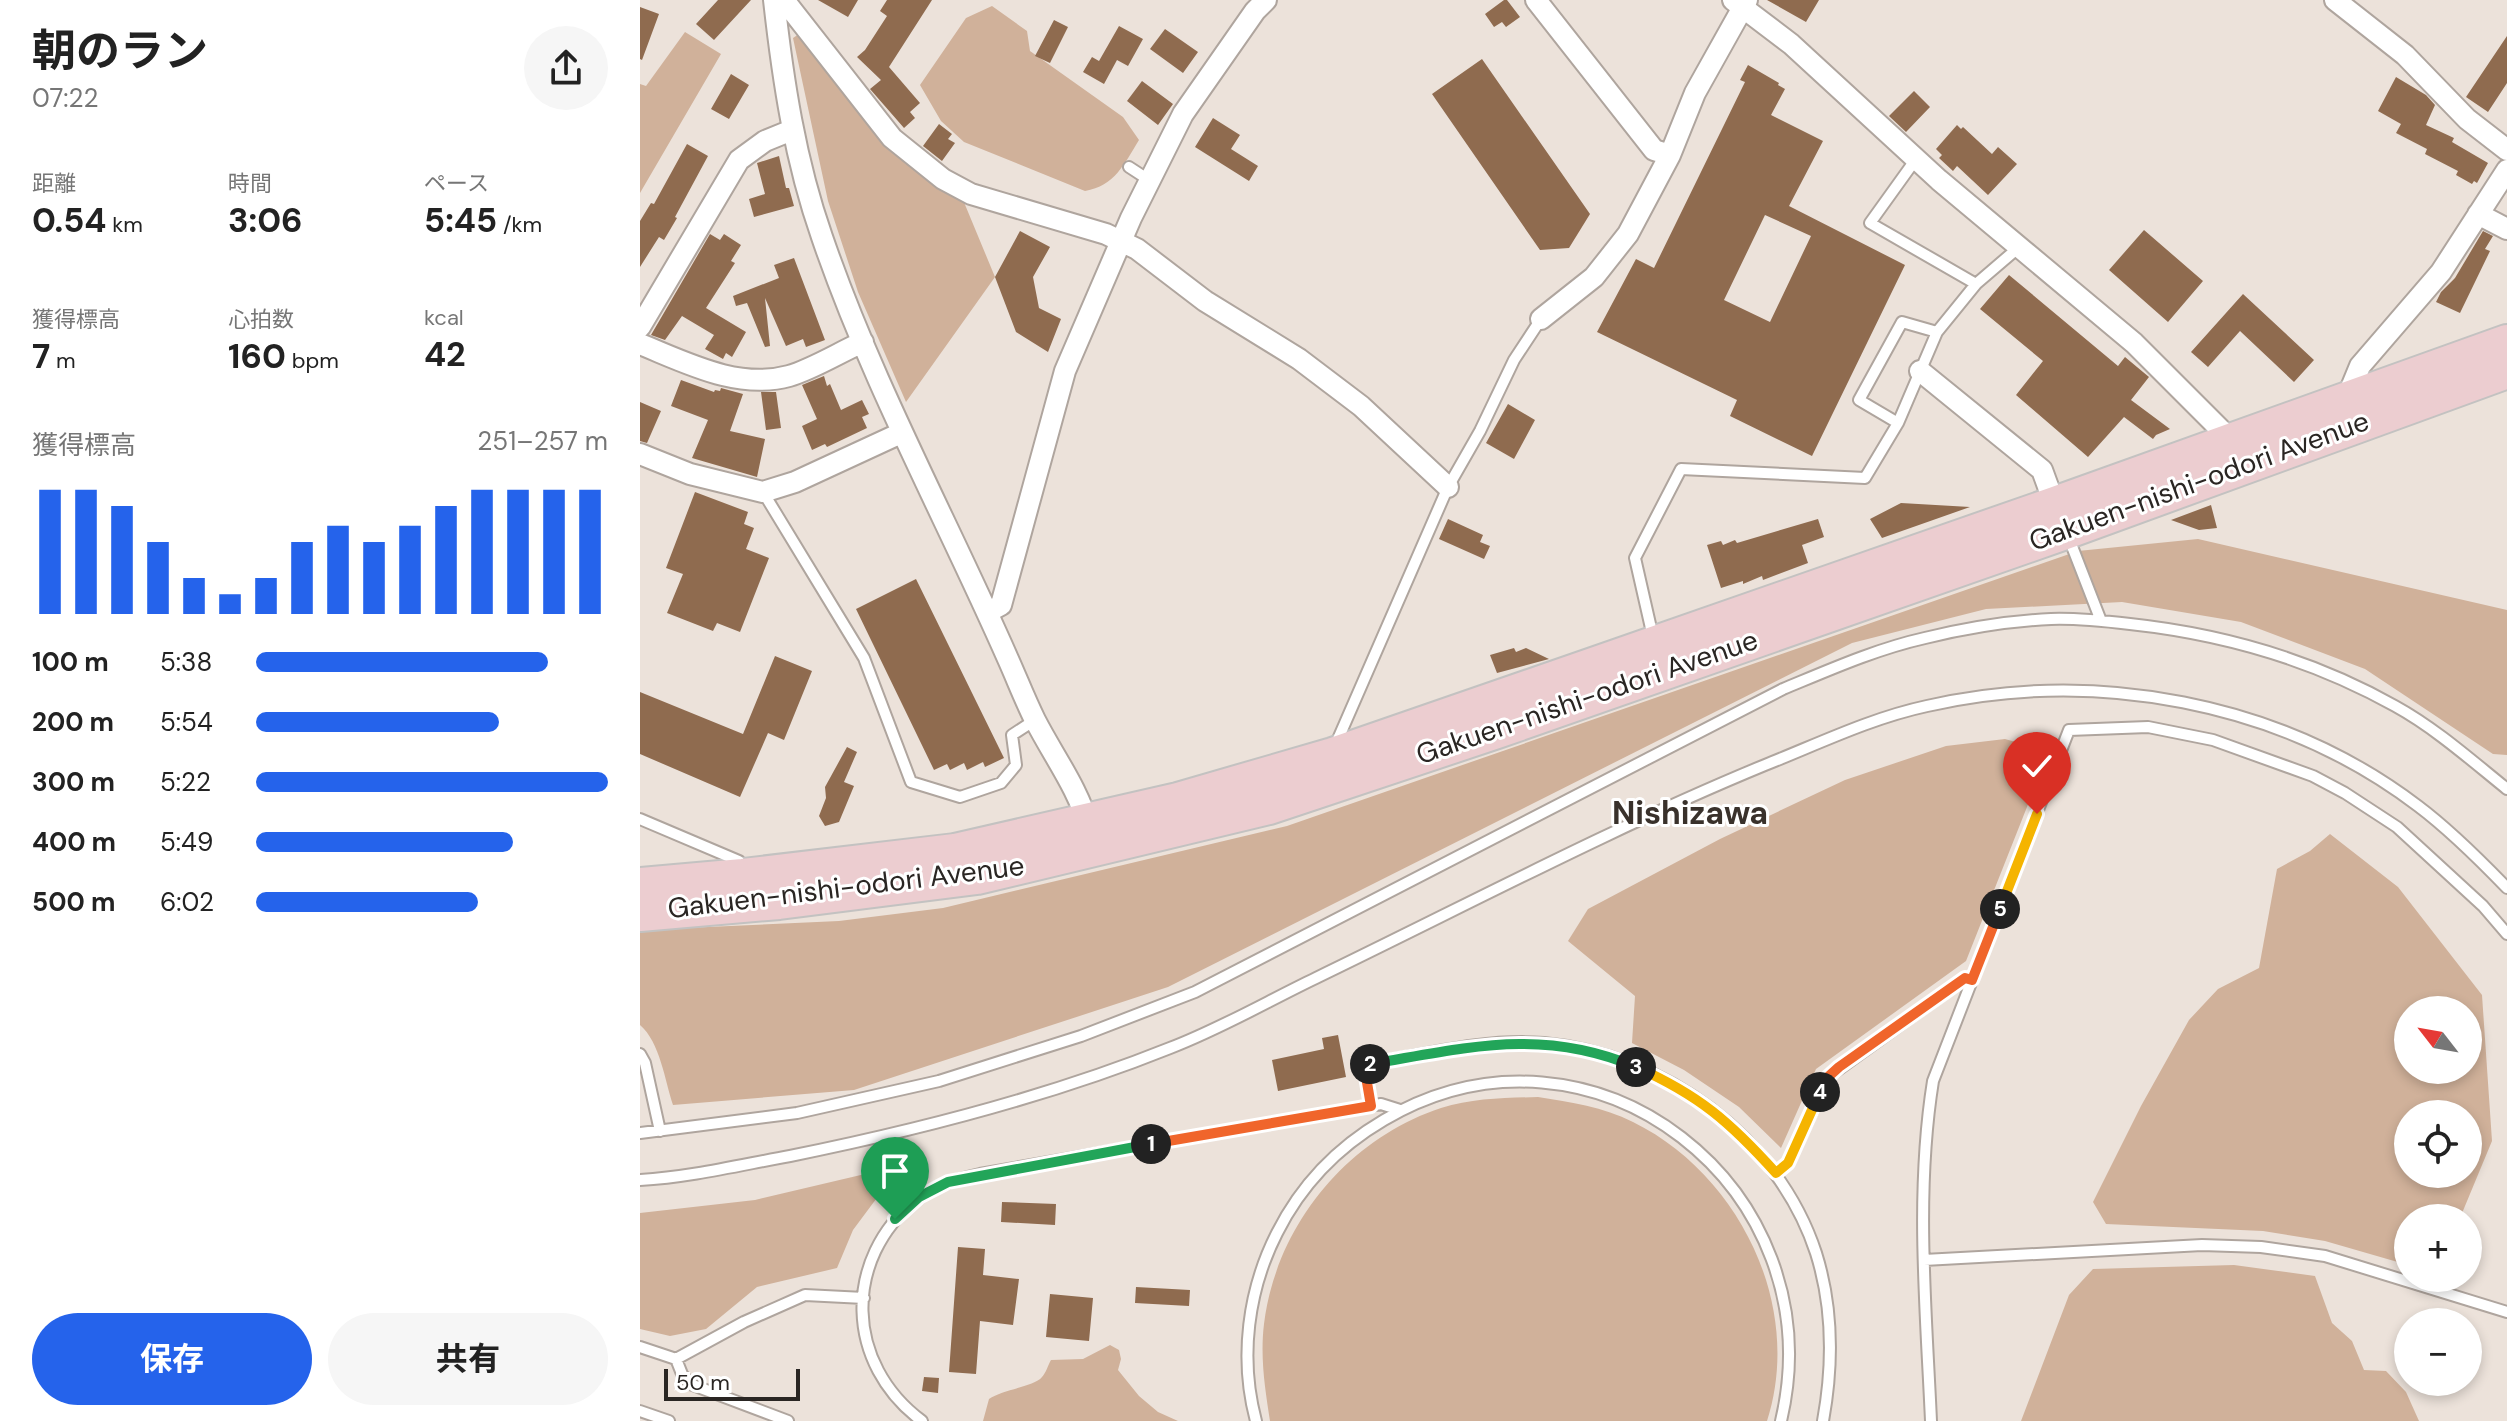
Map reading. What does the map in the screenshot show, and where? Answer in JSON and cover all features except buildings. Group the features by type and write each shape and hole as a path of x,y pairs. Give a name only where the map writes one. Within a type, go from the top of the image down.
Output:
{"highway":[{"name":"Gakuen-nishi-odori Avenue","path":"2242,450 2346,400 2507,343"},
{"name":"Gakuen-nishi-odori Avenue","path":"640,886 1091,837 1269,806 1497,730 2242,450 2507,370"},
{"name":"Gakuen-nishi-odori Avenue","path":"640,913 779,901 977,876 1091,837 1178,801 1333,756 1654,644 2060,518"}],"street":[{"path":"774,0 792,130 821,236 901,433 988,612 1035,720 1077,792 1091,837"},
{"path":"784,0 892,138 943,179 971,194 1106,234 1137,249 1205,301 1299,359 1361,406 1448,487"},
{"path":"1536,0 1654,150 1670,155"},
{"path":"2335,0 2405,55 2467,119 2507,150"},
{"path":"988,612 1001,605 1065,371 1121,241 1183,114 1261,1"},
{"path":"1541,319 1594,277 1628,234 1670,155 1695,93 1741,3 1791,44 2018,248 2134,343 2242,450"},
{"path":"640,327 739,160 765,141 792,130"},
{"path":"2346,400 2360,366 2441,272 2507,170"},
{"path":"2478,214 2507,229"},
{"path":"640,344 737,379 759,380 790,375 863,342"},
{"path":"1920,371 2042,470 2060,518"},
{"path":"640,454 690,474 763,492 795,482 901,433"}],"lane":[{"path":"1916,159 1870,223 1976,284"},
{"path":"1129,167 1151,182"},
{"path":"1654,644 1635,558 1681,469 1865,478 1898,423 1937,332 1976,284 2018,248"},
{"path":"1333,756 1335,743 1448,487 1480,431 1514,360 1541,319"},
{"path":"1898,423 1859,400 1902,322 1937,332"},
{"path":"763,492 864,658 911,782 960,797 1001,783 1016,765 1012,735 1035,720"},
{"path":"2060,518 2101,621"},
{"path":"640,1133 797,1113 939,1081 1081,1036 1195,992 1783,689 1869,653 1924,638 2053,619 2171,628 2232,641 2287,656 2341,678 2397,707 2507,789"},
{"path":"640,1180 675,1178 844,1145 994,1108 1172,1048 1706,789 1848,732 1923,706 2001,692 2075,689 2148,696 2219,709 2293,735 2357,766 2416,804 2471,850 2507,888"},
{"path":"1931,1421 1923,1218 1926,1142 1933,1081 2069,730 2148,727 2213,740 2313,776 2397,827 2483,906 2507,934"},
{"path":"640,819 739,861 743,877"},
{"path":"1776,1173 1788,1163 1828,1077 1965,978 1972,980"},
{"path":"1371,1106 1364,1065 1501,1043 1543,1043 1587,1050 1673,1083 1699,1100 1745,1139 1776,1173 1816,1253 1826,1296 1830,1342 1829,1386 1823,1421"},
{"path":"640,1054 645,1063 660,1131"},
{"path":"1256,1421 1247,1369 1248,1329 1255,1290 1267,1253 1292,1206 1308,1184 1335,1155 1366,1130 1400,1110 1437,1095 1475,1086 1515,1082 1554,1084 1593,1092 1630,1106 1665,1125 1697,1148 1725,1176 1748,1208 1767,1243 1780,1281 1788,1320 1790,1359 1781,1421"},
{"path":"922,1421 895,1398 877,1372 862,1321 865,1276 877,1246 895,1219 919,1197 948,1182 980,1174 1381,1104 1400,1110"},
{"path":"1924,1260 2202,1245 2261,1247 2325,1256 2507,1312"},
{"path":"640,1347 676,1359 744,1322 805,1295 864,1298"},
{"path":"676,1359 690,1384 788,1421"},
{"path":"640,1411 669,1421"}],"shaded area":[{"path":"992,6 1027,31 1030,51 1123,117 1139,140 1118,173 1104,184 1085,191 964,142 941,121 920,85 966,18"},
{"path":"685,32 721,54 640,193 640,84 646,86"},
{"path":"802,32 961,195 995,277 906,402 858,292 828,201 793,38"},
{"path":"2198,539 2507,610 2507,755 2493,754 2365,669 2241,622 2122,602 1986,609 1852,643 1168,987 854,1090 673,1105 657,1051 640,1025 640,930 839,921 943,908 1287,826 2078,551"},
{"path":"2005,739 2037,748 2046,759 1966,961 1816,1069 1781,1148 1739,1107 1684,1070 1632,1043 1635,996 1568,941 1588,909 1720,839 1845,780 1946,746"},
{"path":"2330,834 2398,887 2482,995 2492,1141 2482,1165 2482,1100 2394,1100 2394,1188 2472,1188 2466,1204 2394,1204 2394,1261 2325,1241 2263,1231 2106,1224 2093,1202 2189,1020 2218,989 2259,968 2277,869 2310,851"},
{"path":"1538,1097 1598,1109 1633,1122 1671,1145 1704,1174 1732,1209 1754,1248 1769,1290 1777,1333 1776,1377 1767,1421 1270,1421 1263,1349 1271,1288 1300,1221 1322,1191 1347,1164 1375,1141 1407,1122 1465,1102"},
{"path":"882,1170 888,1183 853,1230 837,1268 757,1287 706,1329 670,1336 640,1329 640,1213 755,1200"},
{"path":"2234,1265 2315,1276 2332,1323 2352,1341 2364,1370 2386,1371 2394,1379 2394,1396 2408,1396 2419,1421 2021,1421 2069,1295 2093,1269"},
{"path":"1110,1345 1119,1350 1121,1359 1118,1370 1139,1396 1158,1412 1178,1421 983,1421 989,1399 1038,1380 1051,1360 1083,1359"}],"district":[{"name":"Nishizawa","path":"1690,813"}],"route":[{"path":"895,1219 919,1197 948,1182 980,1174 1371,1106 1364,1065 1501,1043 1543,1043 1587,1050 1673,1083 1712,1109 1776,1173 1788,1163 1828,1077 1965,978 1972,980 2037,814"}]}
